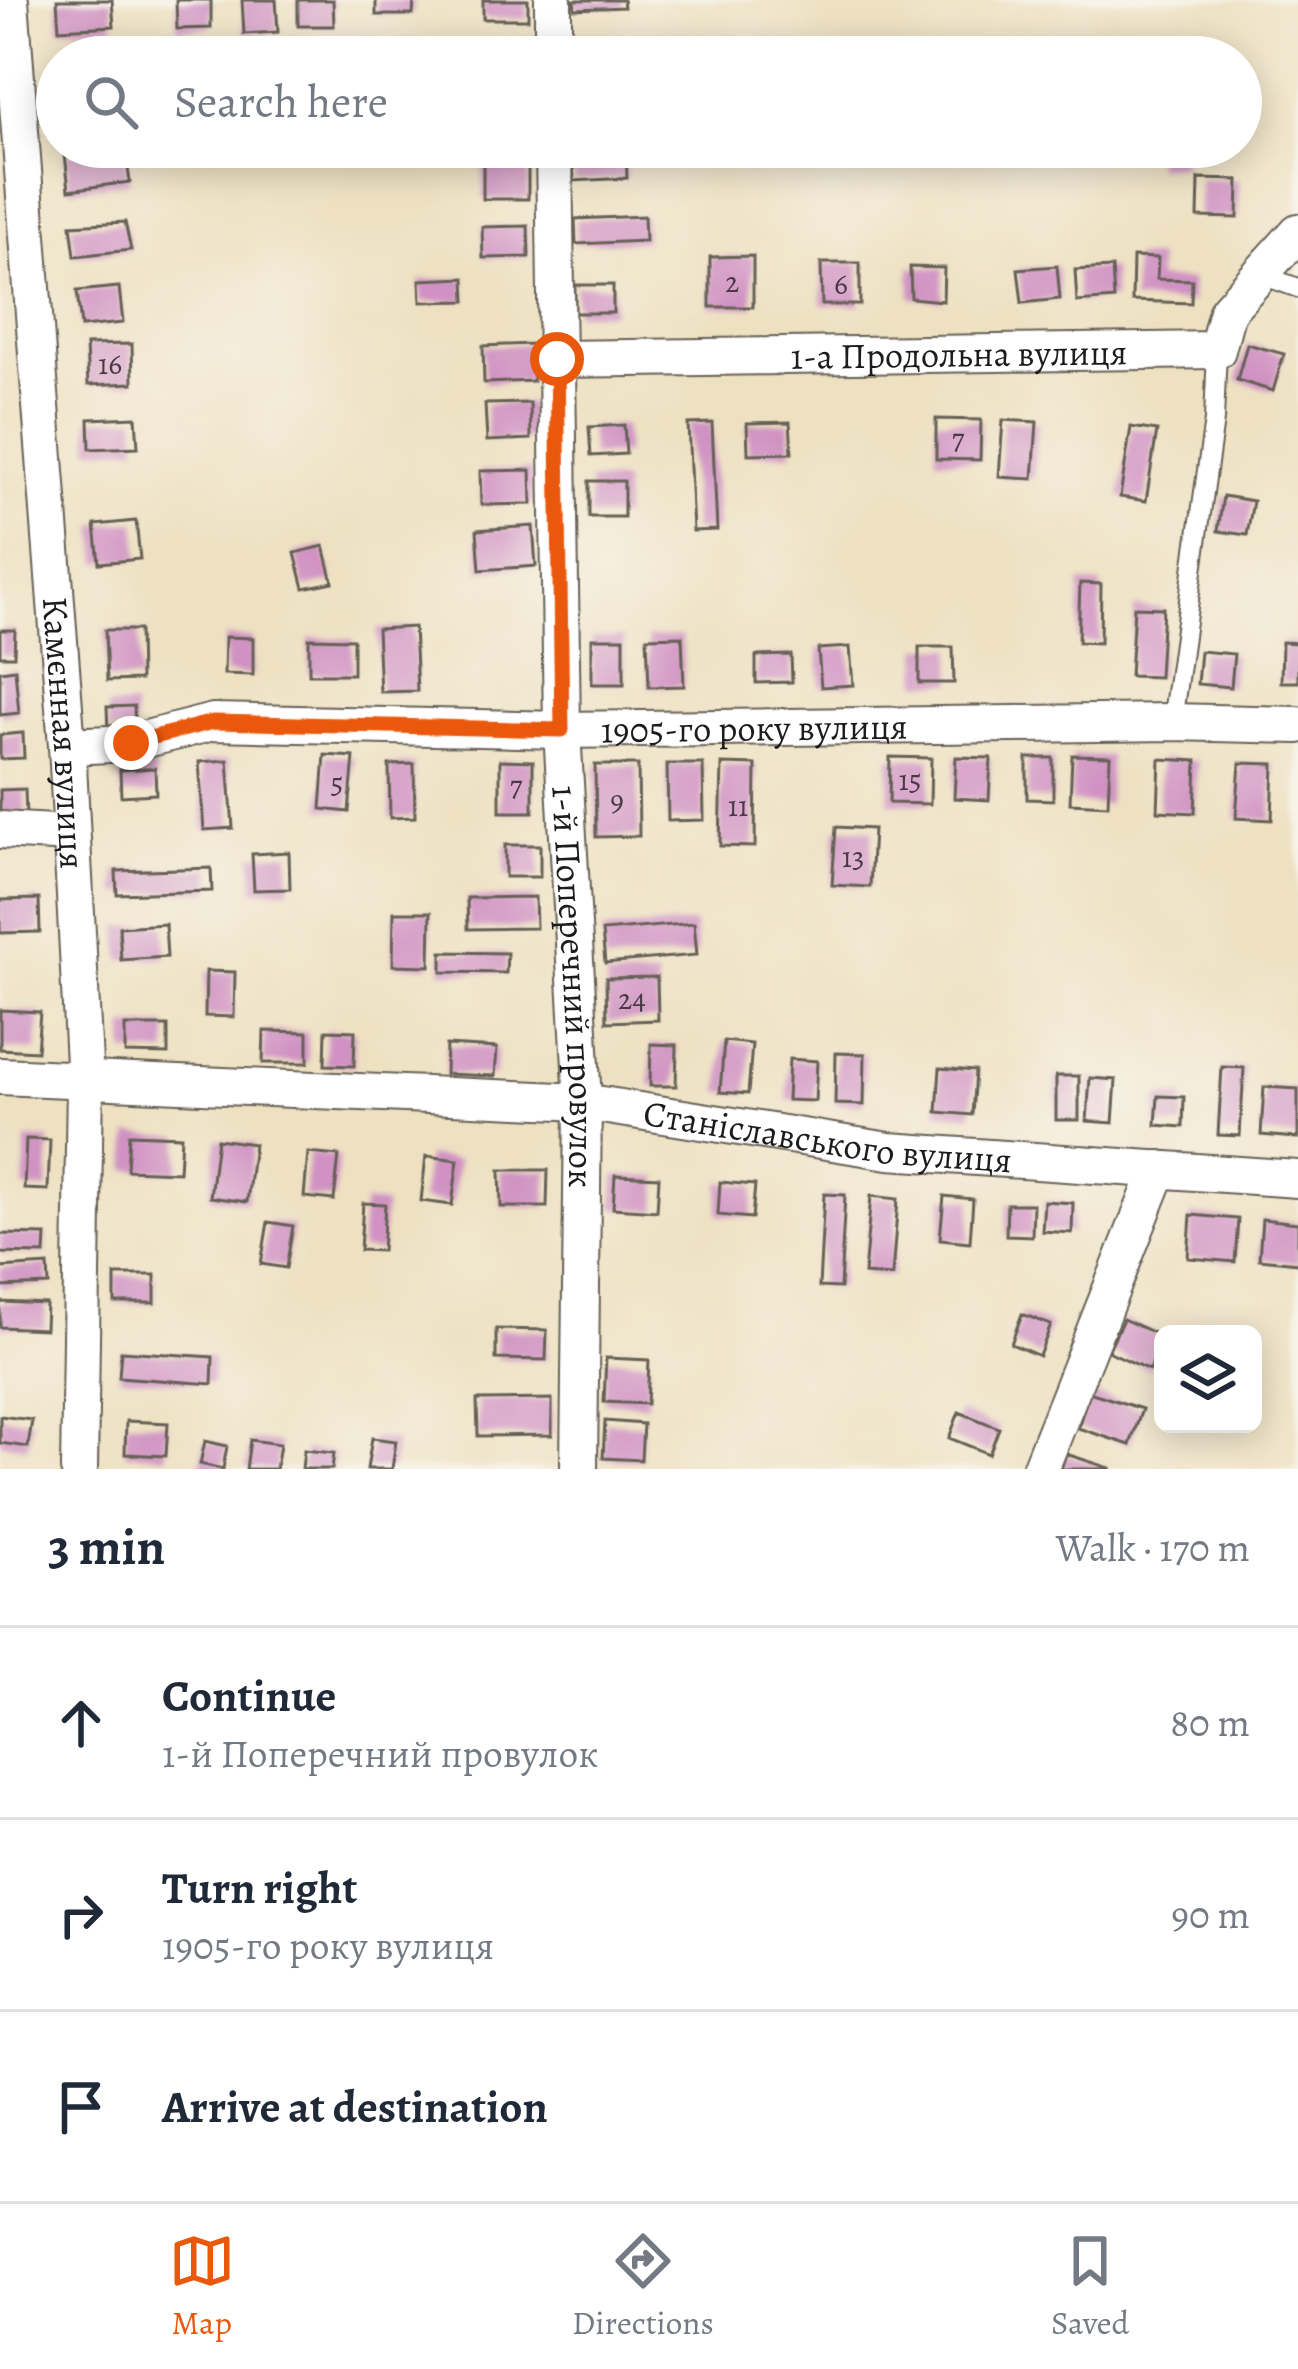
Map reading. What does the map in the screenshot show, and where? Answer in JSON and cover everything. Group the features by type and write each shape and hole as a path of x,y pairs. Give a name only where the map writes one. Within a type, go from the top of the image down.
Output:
{"street":[{"name":"Камєнная вулиця","path":"10,0 67,746 85,1082 79,1469"},
{"path":"553,0 553,36"},
{"name":"1-й Поперечний провулок","path":"554,168 562,730 583,1102 579,1469"},
{"path":"1217,350 1227,311 1298,232"},
{"name":"1-а Продольна вулиця","path":"557,359 1217,350"},
{"name":"1905-го року вулиця","path":"67,746 131,743 213,722 562,730 1172,722 1298,725"},
{"path":"0,830 71,834"},
{"name":"Станіславського вулиця","path":"0,1076 583,1102 889,1151 1298,1179"},
{"path":"1040,1469 1159,1169"}],"lane":[{"path":"1259,274 1298,288"},
{"path":"1172,722 1214,420 1217,350"}],"building":[{"path":"57,0 112,0 114,26 59,29"},
{"path":"176,0 211,0 211,28 177,29"},
{"path":"242,0 276,0 278,32 244,34"},
{"path":"298,0 333,0 334,26 298,26"},
{"path":"376,0 414,0 413,15 376,15"},
{"path":"483,0 528,0 528,19 483,19"},
{"path":"574,0 623,0 624,7 575,9"},
{"path":"67,168 128,168 130,182 69,190"},
{"path":"483,168 528,168 528,199 483,199"},
{"path":"573,168 627,168 627,178 574,181"},
{"path":"1199,179 1239,180 1238,218 1198,217"},
{"path":"644,216 645,241 576,244 575,219"},
{"path":"125,222 131,250 75,256 71,225"},
{"path":"528,226 529,257 483,258 482,227"},
{"path":"753,256 753,307 710,307 710,257"},
{"path":"1133,257 1158,258 1157,279 1192,280 1191,303 1132,301"},
{"path":"821,263 860,263 860,305 822,305"},
{"path":"1057,266 1060,299 1022,303 1018,269"},
{"path":"910,267 944,268 943,301 911,298"},
{"path":"1112,268 1114,299 1077,302 1075,270"},
{"path":"465,278 466,301 421,302 420,280"},
{"path":"575,285 613,285 613,313 575,313"},
{"path":"119,287 123,323 81,327 77,291"},
{"path":"132,344 133,383 88,385 86,345"},
{"path":"532,344 533,381 484,383 483,346"},
{"path":"1247,344 1284,354 1273,391 1237,380"},
{"path":"530,403 531,439 487,441 485,404"},
{"path":"136,417 138,447 90,449 89,419"},
{"path":"936,419 981,420 980,460 936,459"},
{"path":"1003,420 1037,422 1033,479 999,477"},
{"path":"790,422 792,453 748,454 747,423"},
{"path":"712,423 717,530 693,531 688,424"},
{"path":"624,425 626,454 591,456 589,427"},
{"path":"1131,427 1157,431 1146,501 1120,497"},
{"path":"531,470 532,504 481,505 480,471"},
{"path":"589,481 624,481 624,517 589,517"},
{"path":"1223,496 1253,501 1247,535 1218,531"},
{"path":"136,521 140,559 99,563 95,525"},
{"path":"533,526 536,566 480,570 477,530"},
{"path":"324,546 333,582 304,588 295,553"},
{"path":"1080,583 1101,584 1100,643 1078,642"},
{"path":"1134,607 1163,608 1159,677 1130,676"},
{"path":"414,627 417,691 380,692 377,629"},
{"path":"0,630 15,630 14,656 0,656"},
{"path":"105,630 139,630 140,680 107,681"},
{"path":"682,636 684,686 649,687 647,637"},
{"path":"225,637 253,638 253,675 224,674"},
{"path":"309,638 353,639 353,674 309,674"},
{"path":"592,638 624,638 624,684 592,684"},
{"path":"1282,642 1298,643 1298,682 1281,682"},
{"path":"850,647 853,685 821,687 818,649"},
{"path":"919,647 953,647 954,683 919,683"},
{"path":"1200,651 1234,654 1231,687 1197,684"},
{"path":"791,655 792,682 756,683 756,656"},
{"path":"15,669 19,713 0,715 0,671"},
{"path":"134,706 135,729 108,731 107,707"},
{"path":"23,733 24,758 0,759 0,735"},
{"path":"325,755 354,757 349,812 321,809"},
{"path":"1072,755 1110,756 1108,805 1070,803"},
{"path":"890,757 931,758 930,804 889,803"},
{"path":"956,757 991,758 989,800 954,798"},
{"path":"1027,758 1053,758 1053,800 1027,799"},
{"path":"1160,759 1197,761 1195,813 1158,811"},
{"path":"228,760 233,828 204,830 199,762"},
{"path":"500,760 533,761 533,812 500,812"},
{"path":"1240,763 1274,764 1272,820 1236,818"},
{"path":"414,764 415,817 390,818 389,765"},
{"path":"667,764 703,764 704,820 668,821"},
{"path":"722,764 756,765 755,847 720,846"},
{"path":"595,765 638,765 639,836 596,837"},
{"path":"155,768 156,794 121,796 120,770"},
{"path":"25,789 26,818 0,818 0,790"},
{"path":"836,827 873,829 870,887 832,885"},
{"path":"505,845 540,845 540,877 505,877"},
{"path":"289,852 290,889 254,890 252,854"},
{"path":"211,868 212,891 117,894 116,871"},
{"path":"535,897 536,928 468,929 467,898"},
{"path":"39,899 40,932 0,933 0,900"},
{"path":"394,912 431,912 430,966 393,965"},
{"path":"694,923 697,955 605,963 602,931"},
{"path":"165,924 167,957 121,960 119,927"},
{"path":"442,952 507,953 506,973 442,972"},
{"path":"206,971 235,972 234,1017 205,1016"},
{"path":"657,977 658,1020 607,1022 606,978"},
{"path":"0,1010 40,1012 37,1051 0,1049"},
{"path":"125,1026 168,1026 168,1054 125,1053"},
{"path":"326,1030 355,1031 354,1066 325,1065"},
{"path":"264,1031 308,1032 308,1063 263,1063"},
{"path":"724,1041 752,1044 748,1094 720,1092"},
{"path":"651,1044 677,1045 676,1086 650,1086"},
{"path":"446,1045 497,1048 495,1076 445,1074"},
{"path":"836,1053 865,1054 864,1105 835,1104"},
{"path":"789,1059 817,1061 815,1101 787,1100"},
{"path":"1222,1067 1244,1068 1240,1136 1218,1135"},
{"path":"940,1068 975,1071 972,1115 937,1112"},
{"path":"1056,1076 1079,1076 1079,1120 1056,1120"},
{"path":"1090,1078 1116,1080 1113,1123 1087,1121"},
{"path":"1264,1087 1298,1089 1298,1138 1261,1135"},
{"path":"1158,1096 1184,1097 1183,1127 1156,1125"},
{"path":"129,1134 181,1136 179,1172 127,1170"},
{"path":"26,1139 50,1140 48,1190 24,1189"},
{"path":"217,1139 254,1144 247,1202 210,1197"},
{"path":"308,1153 339,1156 334,1200 304,1197"},
{"path":"426,1156 458,1160 452,1205 421,1201"},
{"path":"500,1170 548,1170 547,1207 501,1207"},
{"path":"615,1175 659,1177 657,1211 613,1208"},
{"path":"720,1182 755,1185 752,1218 718,1215"},
{"path":"824,1194 845,1195 840,1288 819,1287"},
{"path":"871,1196 898,1199 892,1276 864,1274"},
{"path":"944,1196 973,1199 970,1242 940,1239"},
{"path":"1044,1201 1073,1203 1072,1233 1042,1231"},
{"path":"363,1203 385,1204 382,1251 360,1250"},
{"path":"1007,1204 1033,1204 1032,1236 1006,1235"},
{"path":"1191,1215 1238,1219 1235,1262 1188,1258"},
{"path":"1262,1219 1298,1223 1298,1263 1259,1259"},
{"path":"268,1222 293,1226 286,1268 261,1264"},
{"path":"0,1234 46,1235 45,1254 0,1253"},
{"path":"48,1265 49,1285 0,1287 0,1268"},
{"path":"115,1275 155,1275 155,1303 115,1303"},
{"path":"0,1302 46,1304 45,1329 0,1327"},
{"path":"1022,1314 1051,1325 1039,1356 1011,1344"},
{"path":"1123,1319 1154,1333 1149,1370 1108,1351"},
{"path":"496,1329 547,1330 546,1360 496,1359"},
{"path":"121,1351 213,1357 212,1384 119,1377"},
{"path":"606,1358 649,1360 647,1404 604,1402"},
{"path":"1089,1392 1142,1409 1130,1445 1078,1428"},
{"path":"552,1399 552,1435 478,1436 477,1400"},
{"path":"959,1412 999,1428 989,1454 949,1438"},
{"path":"0,1416 32,1420 28,1447 0,1443"},
{"path":"126,1421 168,1423 166,1456 125,1454"},
{"path":"605,1421 643,1424 641,1460 603,1458"},
{"path":"372,1438 396,1441 392,1469 367,1469"},
{"path":"250,1440 280,1444 276,1469 246,1469"},
{"path":"205,1441 227,1446 223,1469 200,1464"},
{"path":"304,1450 334,1453 332,1469 302,1469"},
{"path":"1066,1454 1110,1468 1110,1469 1061,1469"}],"route":[{"path":"131,743 213,722 562,730 557,359"}]}
